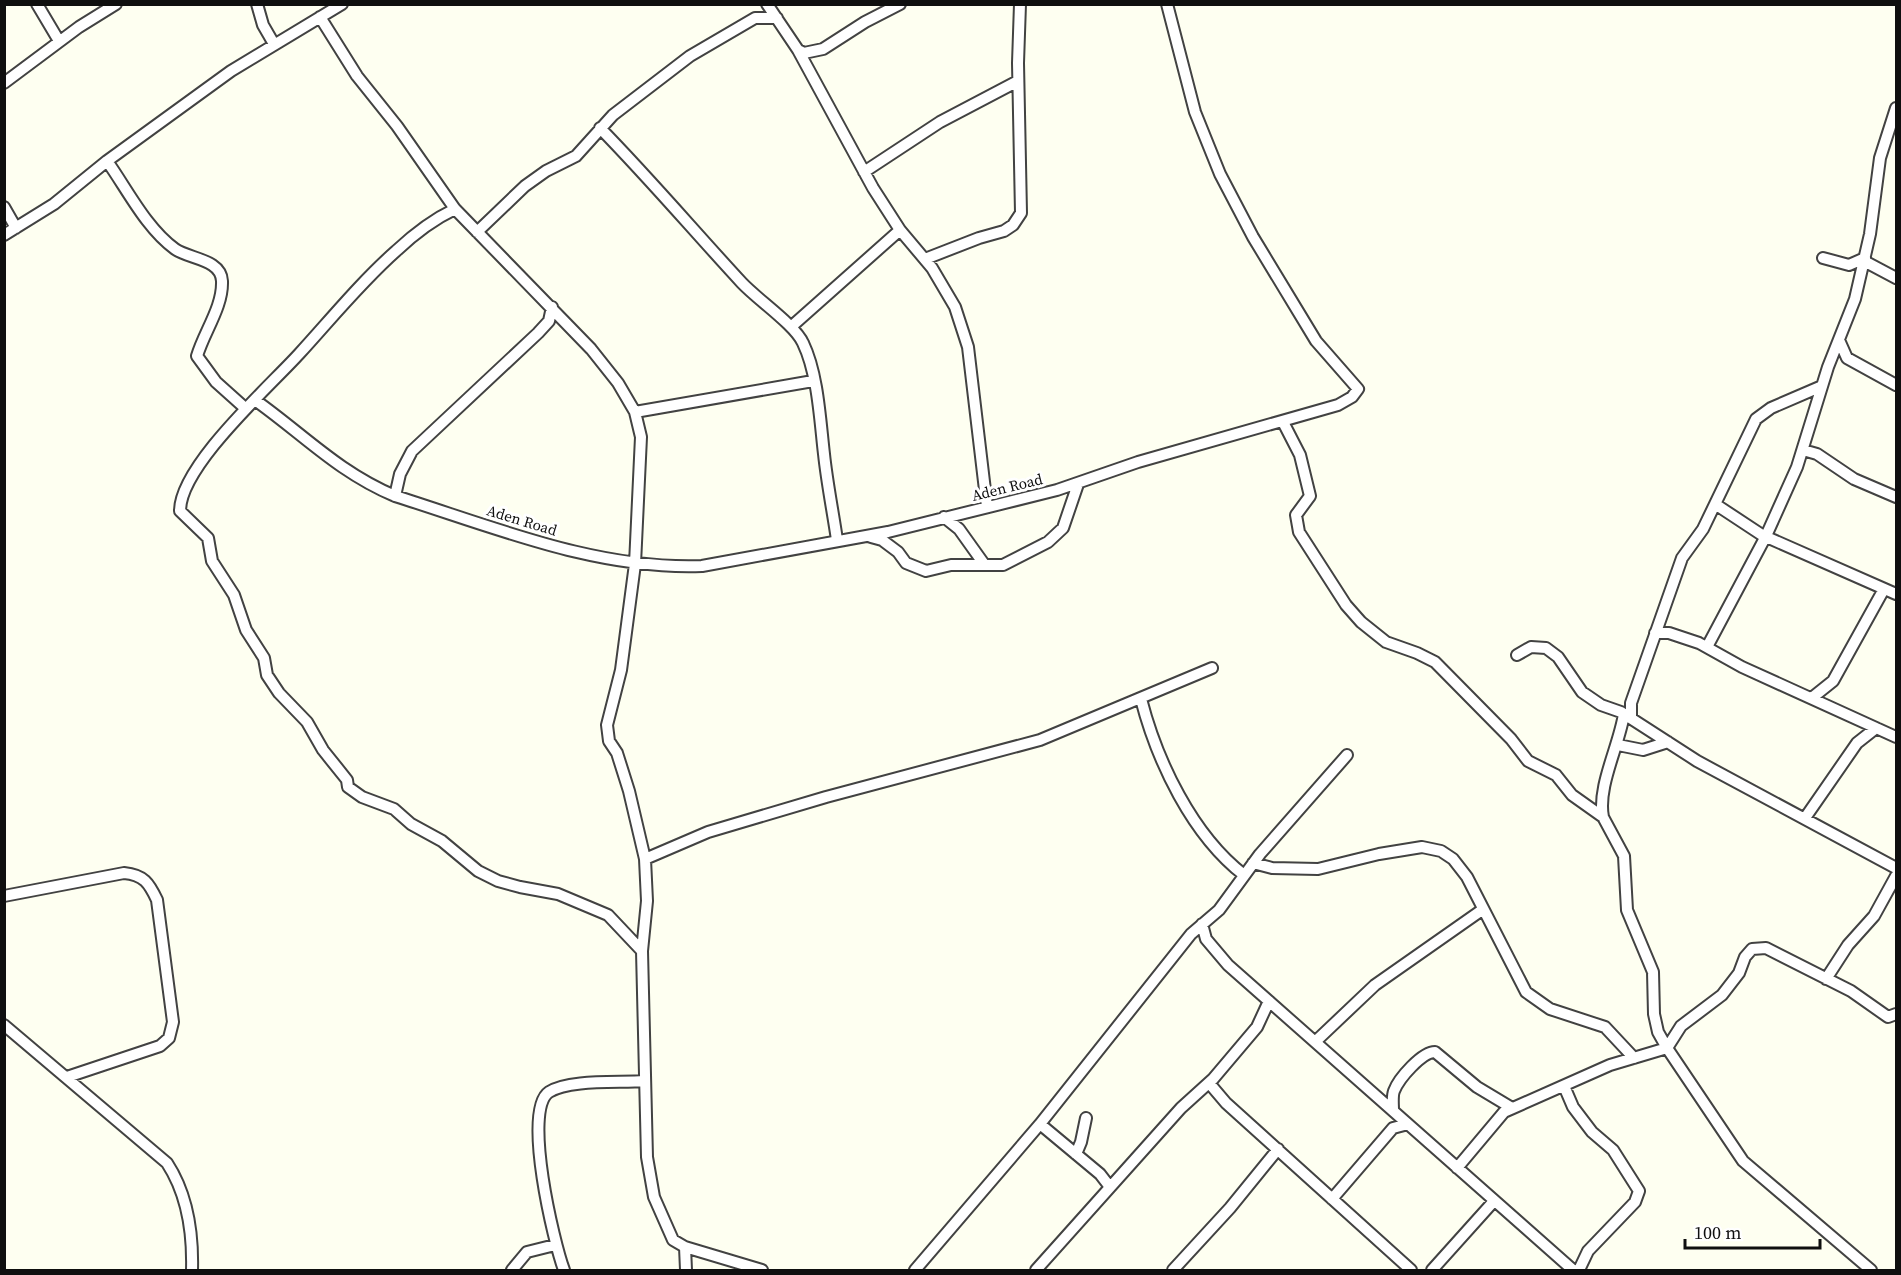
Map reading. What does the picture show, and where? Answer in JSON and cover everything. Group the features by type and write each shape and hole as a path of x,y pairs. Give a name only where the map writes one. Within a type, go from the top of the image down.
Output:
{"street":[{"path":"37,4 59,41"},
{"path":"4,83 59,41 116,4"},
{"path":"257,4 263,25 274,44"},
{"path":"4,235 54,204 107,160 274,44 342,4"},
{"path":"477,231 525,186 546,171 576,156 600,128 690,56 755,18 766,4 798,50 864,172 900,230 925,259 955,307 968,347 987,507"},
{"path":"808,69 823,49 865,22 900,4"},
{"path":"925,259 1004,231 1018,220 1022,192 1018,81 1020,4"},
{"name":"Aden Road","path":"255,400 313,448 367,484 395,496 548,544 635,564 702,566 868,536 1078,484 1115,469 1338,405 1353,397 1358,388 1316,341 1253,237 1220,174 1195,112 1167,4"},
{"path":"320,17 357,76 397,126 455,209 552,307 618,383 635,412 641,436 635,564 621,670 606,726 609,741 617,753 629,791 645,859 646,901 642,951 647,1157 654,1197 667,1231 673,1240 685,1247 762,1270"},
{"path":"755,18 777,18"},
{"path":"798,50 804,53 823,49"},
{"path":"864,172 940,122 1018,81"},
{"path":"1707,647 1766,536 1803,450 1822,386 1855,299 1864,260 1880,158 1896,108"},
{"path":"600,128 655,183 748,290 771,312 792,326 803,341 810,361 837,540"},
{"path":"107,160 158,234 173,248 185,255 208,262 220,273 222,282 218,303 197,356 216,382 245,408"},
{"path":"4,207 16,228"},
{"path":"455,209 441,216 396,251 245,408 226,429 201,464 182,496 180,511 208,538 212,561 234,595 246,630 260,648 267,667 267,675 279,693 307,722 323,750 356,793 394,809 411,825 442,841 478,871 498,881 558,894 608,915 642,951"},
{"path":"792,326 900,230"},
{"path":"1823,258 1849,265 1864,260 1896,278"},
{"path":"395,496 400,474 412,451 538,333 549,321 552,307"},
{"path":"1839,340 1846,358 1896,385"},
{"path":"635,412 813,381"},
{"path":"1822,386 1771,408 1756,419 1703,529 1682,558 1631,703 1600,803 1603,817 1624,856 1627,910 1653,972 1654,1014 1658,1032 1667,1048 1743,1161 1871,1270"},
{"path":"1283,422 1300,455 1311,496 1296,515 1299,532 1346,605 1360,622 1386,642 1417,653 1448,673 1511,739 1528,761 1556,775 1572,795 1603,817"},
{"path":"1803,450 1817,454 1854,479 1896,497"},
{"path":"868,536 882,540 898,552 906,563 917,570 933,571 951,565 995,566 1010,562 1048,542 1063,528 1078,484"},
{"path":"1715,504 1766,536 1896,594"},
{"path":"944,517 958,529 984,564"},
{"path":"1813,697 1833,681 1884,589"},
{"path":"1655,633 1675,634 1707,647 1742,667 1813,697 1896,737"},
{"path":"1517,655 1531,647 1546,648 1558,657 1582,692 1601,705 1627,716 1668,742 1896,868"},
{"path":"645,859 718,829 847,791 1040,740 1212,668"},
{"path":"1142,699 1164,767 1187,807 1213,844 1244,875"},
{"path":"1805,818 1857,743 1876,728"},
{"path":"1618,745 1643,750 1668,742"},
{"path":"915,1270 1040,1124 1164,967 1202,924 1219,910 1253,863 1347,755"},
{"path":"1253,863 1272,868 1318,869 1422,847 1441,851 1453,859 1467,877 1526,992 1550,1009 1605,1027 1634,1058"},
{"path":"4,896 124,873 137,874 149,882 157,900 173,1022 169,1038 160,1046 67,1077"},
{"path":"1826,979 1848,945 1874,916 1896,876"},
{"path":"1316,1041 1375,985 1482,910"},
{"path":"1202,924 1206,939 1214,950 1573,1270"},
{"path":"1457,1168 1504,1112 1634,1058 1667,1048 1681,1026 1722,995 1739,973 1745,957 1752,949 1766,948 1851,991 1888,1017 1896,1014"},
{"path":"1036,1270 1181,1108 1209,1083 1257,1027 1269,1000"},
{"path":"4,1025 167,1163 179,1181 193,1242 192,1270"},
{"path":"1393,1110 1393,1092 1419,1058 1427,1052 1435,1052 1477,1087 1512,1108"},
{"path":"564,1270 555,1245 543,1186 538,1124 541,1101 549,1091 564,1086 644,1081"},
{"path":"1209,1083 1411,1270"},
{"path":"1564,1086 1573,1107 1592,1132 1613,1150 1639,1191 1635,1202 1588,1251 1579,1270"},
{"path":"1076,1154 1082,1142 1086,1118"},
{"path":"1040,1124 1110,1186"},
{"path":"1332,1199 1393,1128 1408,1124"},
{"path":"1173,1270 1230,1208 1278,1149"},
{"path":"1432,1270 1494,1201"},
{"path":"512,1270 527,1252 555,1245"},
{"path":"685,1247 686,1270"}]}
